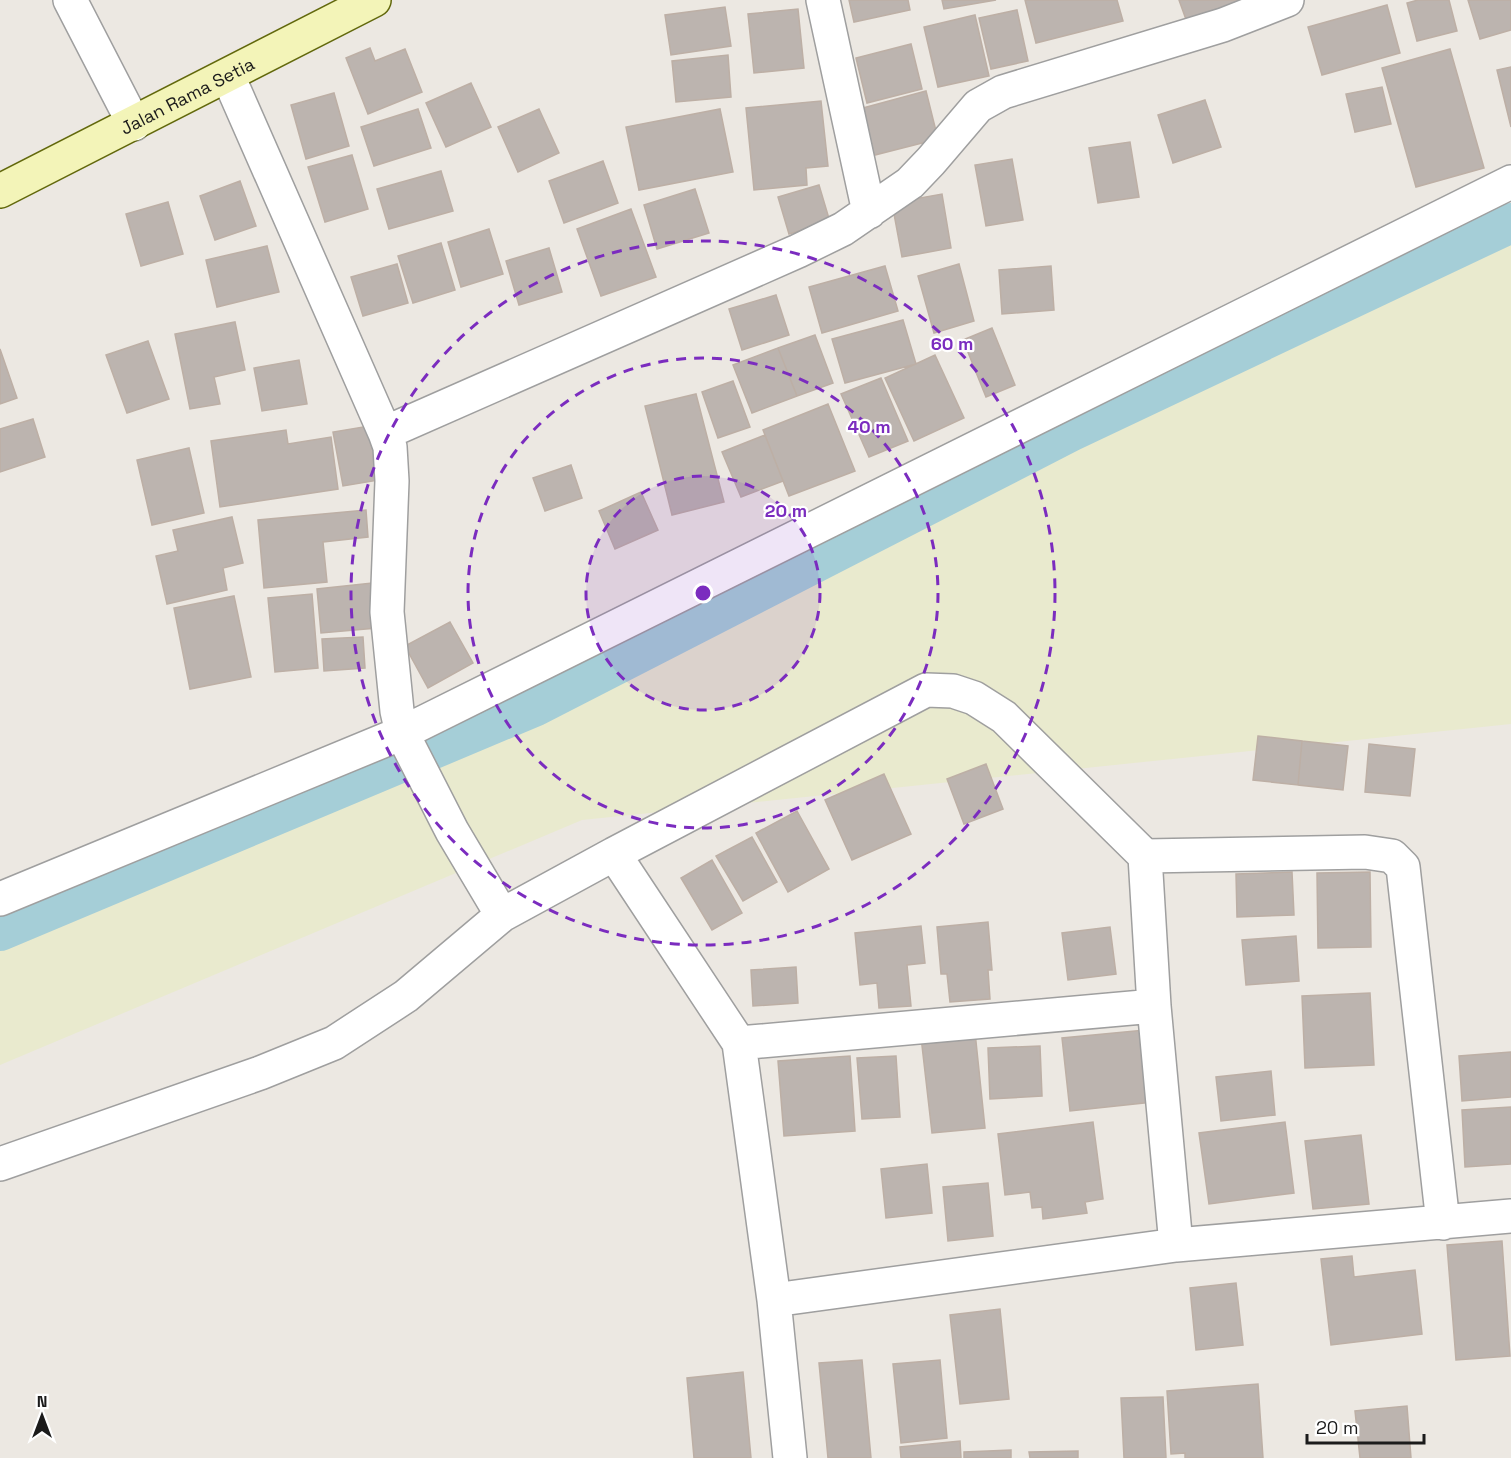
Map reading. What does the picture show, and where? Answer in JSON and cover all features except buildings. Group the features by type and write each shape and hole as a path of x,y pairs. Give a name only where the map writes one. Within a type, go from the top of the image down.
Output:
{"street":[{"path":"70,0 134,124"},
{"name":"Jalan Rama Setia","path":"0,191 374,0"},
{"path":"823,0 869,212"},
{"path":"385,433 843,229 910,183 978,106 988,99 1004,92 1223,25 1283,1"},
{"path":"228,76 390,447 392,482 387,612 397,711 405,739 452,831 502,915"},
{"path":"0,899 405,739 1511,182"},
{"path":"0,1164 260,1073 334,1042 406,996 502,915 926,690 953,691 974,698 1004,717 1145,856 1154,1006 1176,1245"},
{"path":"1145,856 1365,852 1392,856 1403,867 1443,1223"},
{"path":"614,854 739,1043 774,1300 790,1458"},
{"path":"739,1043 1154,1006"},
{"path":"774,1300 1176,1245 1511,1216"}],"green space":[{"path":"1511,223 1511,724 582,820 0,1065 0,918 536,706 1070,432"}],"waterway":[{"path":"0,931 536,706 1070,432 1511,223"}]}
